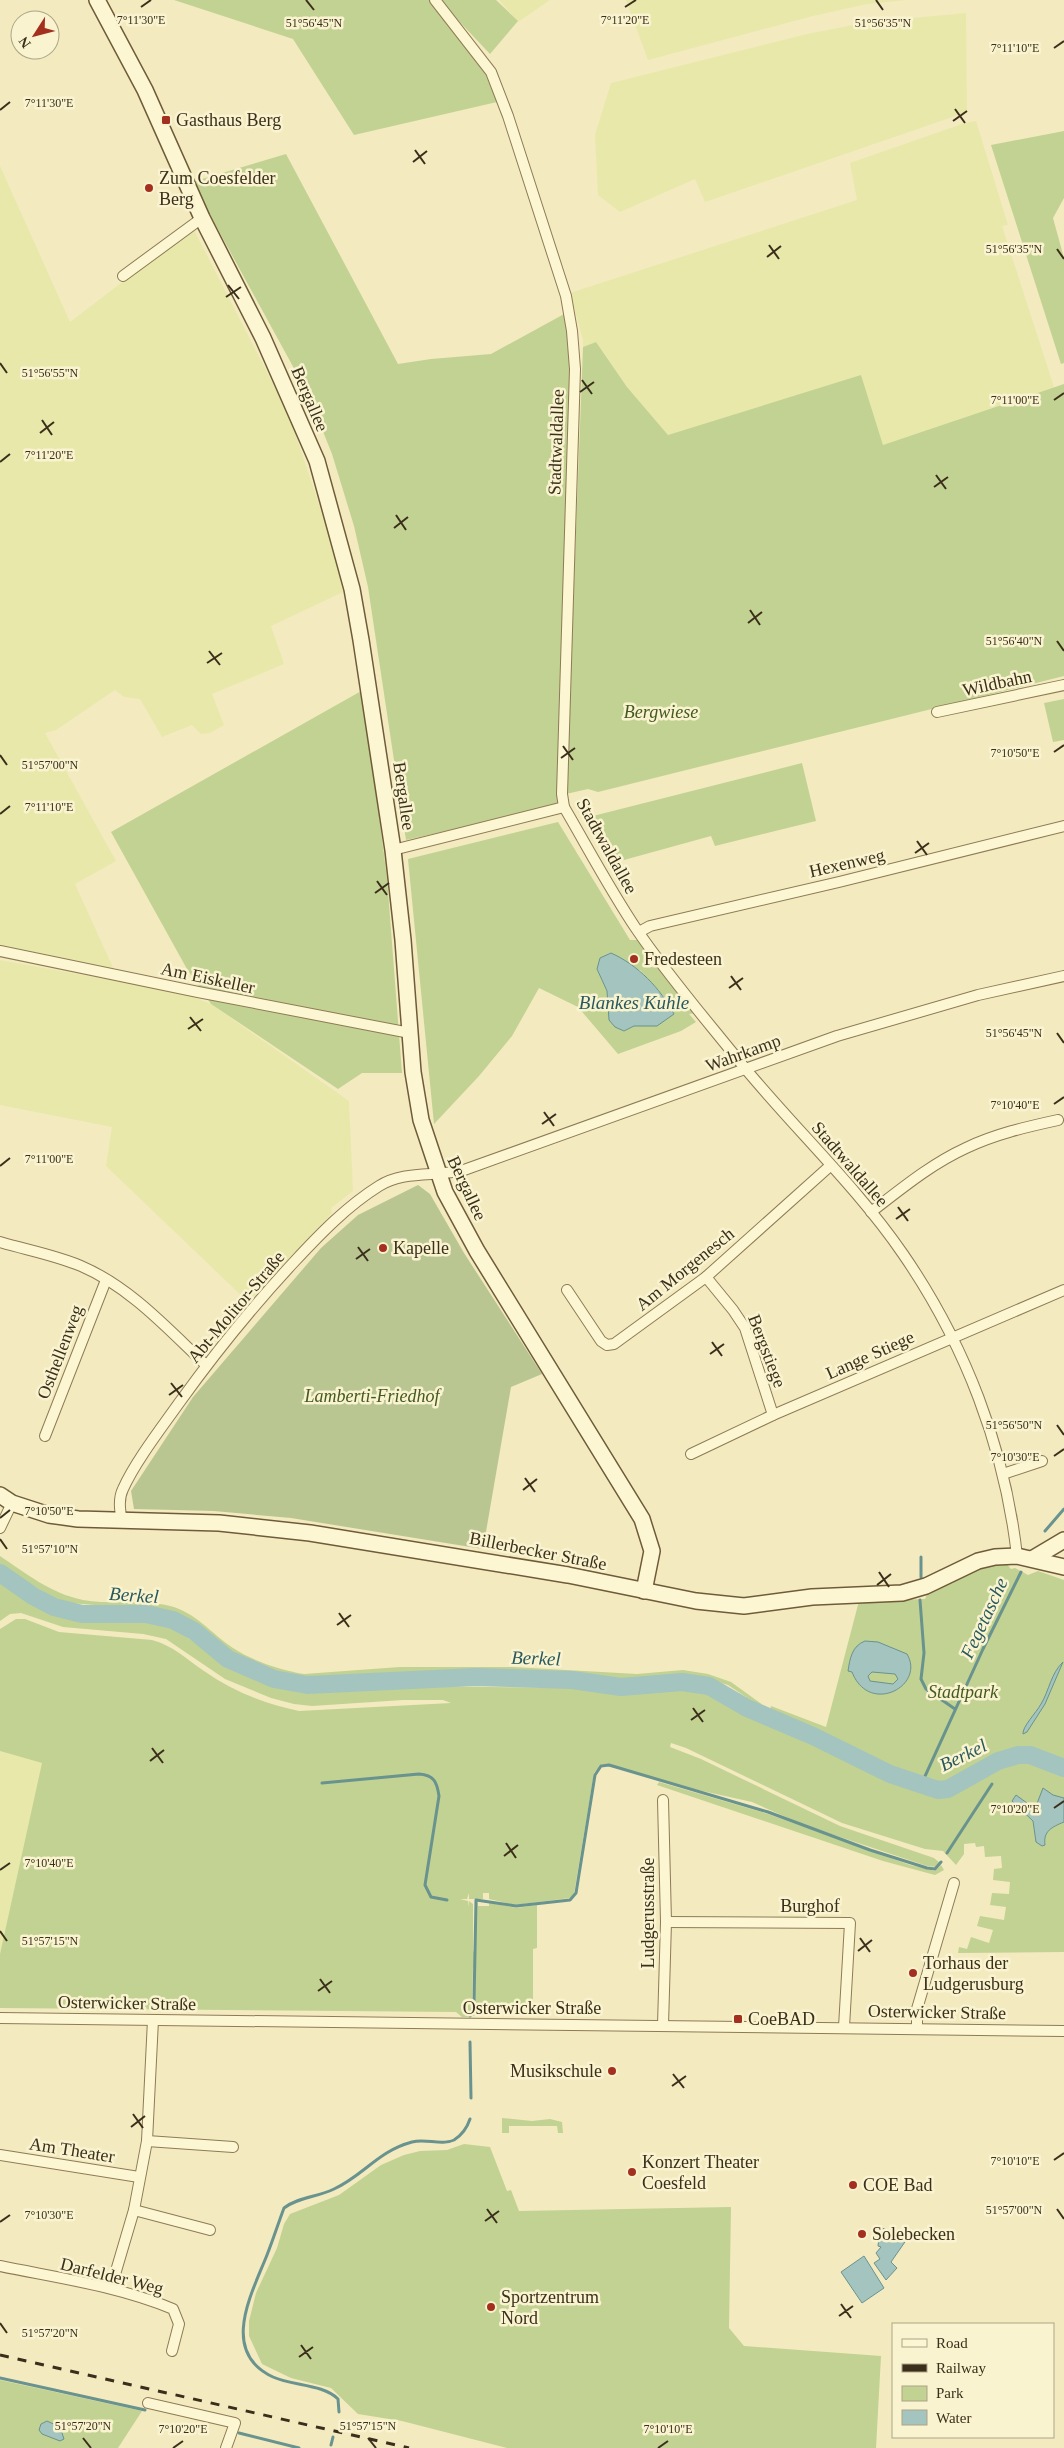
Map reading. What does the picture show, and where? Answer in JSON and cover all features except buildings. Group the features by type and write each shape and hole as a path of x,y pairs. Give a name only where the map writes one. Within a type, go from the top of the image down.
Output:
{"street":[{"name":"Bergallee","path":"97,0 161,123 202,218 263,338 317,462 352,589 393,850 418,1102 438,1174 473,1244 642,1519 652,1551 644,1591"},
{"name":"Stadtwaldallee","path":"435,0 491,72 508,116 554,257 572,332 575,369 562,794 564,807 638,932 746,1069 871,1212 903,1254 953,1337 983,1408 1025,1558"},
{"path":"123,276 202,218"},
{"name":"Wildbahn","path":"937,712 1064,685"},
{"path":"393,850 564,807"},
{"name":"Hexenweg","path":"638,932 650,926 839,882 1064,826"},
{"name":"Am Eiskeller","path":"0,951 214,996 410,1033"},
{"name":"Wahrkamp","path":"438,1174 457,1171 494,1160 837,1036 928,1008 1064,976"},
{"path":"871,1212 907,1184 966,1148 1020,1128 1058,1120"},
{"name":"Am Morgenesch","path":"567,1290 601,1342 607,1345 614,1344 706,1278 830,1166"},
{"name":"Abt-Molitor-Straße","path":"122,1522 120,1510 123,1488 206,1365 260,1299 323,1231 350,1207 380,1185 415,1174 438,1174"},
{"path":"0,1242 82,1267 106,1280 133,1298 206,1365"},
{"name":"Bergstiege","path":"706,1278 733,1310 744,1328 773,1415"},
{"name":"Osthellenweg","path":"45,1436 106,1280"},
{"name":"Lange Stiege","path":"691,1454 773,1415 1064,1290"},
{"path":"1003,1474 1042,1461"},
{"path":"0,1528 6,1499"},
{"name":"Billerbecker Straße","path":"6,1499 49,1515 122,1522 219,1523 310,1533 521,1566 696,1601 744,1606 812,1597 892,1593 926,1586 978,1561 994,1557 1025,1558 1064,1567"},
{"path":"1025,1558 1064,1540"},
{"name":"Ludgerusstraße","path":"663,1800 666,1922 663,2025"},
{"path":"917,2028 916,2009 954,1883"},
{"name":"Burghof","path":"666,1922 850,1923 844,2027"},
{"name":"Osterwicker Straße","path":"0,2018 1064,2031"},
{"path":"111,2288 134,2210 147,2141 152,2020"},
{"path":"147,2141 233,2147"},
{"name":"Am Theater","path":"0,2155 139,2177"},
{"path":"134,2210 210,2230"},
{"name":"Darfelder Weg","path":"0,2266 111,2288 152,2300 173,2309 179,2324 172,2351"},
{"path":"148,2403 236,2423 226,2448"}],"shaded area":[{"path":"499,0 550,0 518,22"},
{"path":"626,0 907,0 867,4 813,16 648,60"},
{"path":"966,13 967,112 705,202 695,179 620,212 598,195 595,135 611,83 807,34 869,22"},
{"path":"976,121 1008,225 1002,226 1054,387 969,418 883,445 861,376 668,435 627,387 596,342 583,347 583,340 570,293 857,200 850,163 965,123"},
{"path":"0,166 70,322 193,228 289,415 336,555 343,592 271,626 284,664 212,694 224,725 210,733 201,734 192,725 162,737 140,699 124,697 115,690 56,730 45,733 116,861 75,884 115,972 0,945"},
{"path":"0,960 183,993 211,1004 349,1101 353,1191 331,1208 332,1213 248,1302 106,1166 112,1127 0,1105"},
{"path":"0,1751 43,1763 0,1954"}],"green space":[{"path":"174,0 431,0 481,64 497,102 354,135 293,39"},
{"path":"439,0 496,0 518,21 490,54"},
{"path":"1064,131 1064,198 1053,218 1064,258 1064,363 1061,364 991,145"},
{"path":"286,154 398,364 491,354 566,313 572,369 558,806 406,840 368,587 354,526 332,454 308,394 192,182"},
{"name":"Bergwiese","path":"596,342 627,387 668,435 861,375 883,445 1064,384 1064,676 598,792 588,789 566,794 583,347"},
{"path":"363,690 387,878 402,1073 362,1073 338,1089 211,1004 187,969 111,832"},
{"path":"1064,699 1064,740 1053,742 1044,703"},
{"path":"802,763 816,821 715,846 711,836 613,863 585,818"},
{"path":"558,822 630,940 640,940 697,1013 689,1014 696,1022 681,1031 618,1054 578,1007 539,988 512,1036 479,1076 434,1124 408,859","holes":["597,969 640,970 665,998 657,1026 634,1026 624,1031 609,1020 607,991"]},
{"name":"Lamberti-Friedhof","path":"418,1185 430,1194 464,1253 542,1374 511,1387 483,1549 291,1518 214,1511 134,1509 131,1491 193,1397 321,1248 358,1215"},
{"name":"Stadtpark","path":"0,1556 49,1588 71,1597 104,1602 159,1604 179,1609 195,1618 241,1653 276,1667 304,1674 400,1667 513,1667 637,1674 683,1670 708,1674 731,1682 770,1710 771,1706 826,1727 859,1601 925,1599 929,1590 979,1566 1006,1563 1011,1569 1015,1568 1028,1575 1038,1571 1064,1580 1064,1952 958,1953 959,1947 967,1949 971,1937 989,1943 993,1930 977,1926 980,1916 1004,1920 1006,1907 990,1905 992,1893 1009,1894 1010,1882 993,1880 994,1869 1002,1868 1001,1856 985,1857 984,1846 976,1847 975,1843 964,1844 964,1854 956,1865 943,1851 925,1849 842,1823 686,1748 671,1743 670,1747 701,1759 840,1826 934,1858 940,1863 936,1867 927,1866 804,1825 752,1802 680,1786 608,1764 602,1764 594,1773 574,1894 570,1898 515,1905 489,1899 489,1893 483,1893 483,1899 469,1899 469,1893 467,1899 460,1899 468,1901 468,1907 469,1901 473,1904 473,1952 475,1950 476,1904 478,1902 478,1906 489,1906 489,1902 516,1908 537,1905 537,1948 533,1949 533,2010 479,2010 474,2016 471,2016 475,2003 475,1970 473,1967 472,2012 469,2017 462,2017 456,2012 0,2008 0,1954 42,1763 0,1751 0,1629 16,1619 25,1619 59,1632 152,1640 173,1649 215,1678 238,1691 273,1705 299,1711 451,1703 443,1700 403,1700 312,1706 271,1698 225,1679 166,1639 143,1634 63,1627 21,1613 10,1614 0,1621 0,1581 50,1612 67,1617 148,1622 177,1630 231,1669 276,1687 303,1693 401,1686 581,1688 624,1694 681,1688 702,1690 722,1697 737,1710 757,1721 795,1734 898,1782 900,1770 793,1720 764,1709 728,1685 703,1678 681,1676 636,1680 583,1674 451,1672 399,1672 320,1678 293,1677 238,1657 184,1618 168,1611 70,1603 54,1598 0,1566"},
{"path":"659,1782 768,1814 910,1865 935,1871 941,1865 944,1870 935,1875 883,1861 657,1785"},
{"path":"502,2118 532,2121 550,2119 562,2122 563,2133 558,2133 557,2126 509,2126 509,2133 502,2133"},
{"name":"Sportzentrum Nord","path":"464,2144 490,2147 507,2191 511,2190 519,2211 731,2207 729,2328 744,2346 881,2356 876,2448 507,2448 402,2421 358,2414 331,2388 291,2378 262,2364 249,2336 249,2321 256,2293 277,2248 284,2224 290,2214 339,2195 381,2165 404,2155 420,2151 447,2150"},
{"path":"0,2380 142,2411 118,2448 0,2448"}],"water":[{"name":"Blankes Kuhle","path":"611,953 630,964 647,978 662,995 674,1014 657,1026 634,1026 624,1031 615,1027 609,1020 607,991 597,969 600,958"},
{"path":"865,1641 878,1642 907,1654 911,1666 909,1676 902,1685 893,1692 882,1694 870,1692 860,1685 852,1672 848,1671 852,1653","holes":["872,1672 895,1674 898,1679 893,1684 870,1681 868,1676"]},
{"path":"1063,1662 1045,1704 1027,1732 1023,1734 1027,1724 1044,1699 1056,1671"},
{"path":"1043,1788 1053,1795 1064,1798 1064,1822 1049,1830 1045,1836 1045,1845 1042,1846 1036,1842 1033,1821 1012,1801 1016,1795 1031,1806 1036,1806"},
{"path":"880,2227 907,2239 891,2262 897,2268 886,2280 874,2263 880,2259 876,2253 881,2247 878,2246"},
{"path":"864,2256 884,2288 862,2303 841,2272"},
{"path":"47,2421 60,2427 64,2439 60,2441 42,2434 39,2430 41,2424"}],"waterway":[{"name":"Fegetasche","path":"1045,1531 1064,1509"},
{"path":"921,1557 921,1577"},
{"name":"Fegetasche","path":"921,1785 983,1649 1021,1572"},
{"name":"Berkel","path":"0,1573 33,1596 54,1607 82,1614 146,1614 173,1620 194,1631 228,1659 274,1679 307,1685 475,1677 572,1680 621,1687 682,1682 709,1686 747,1708 813,1736 890,1774 938,1790 948,1789 998,1761 1018,1755 1030,1755 1064,1768"},
{"path":"920,1600 924,1653 921,1679 926,1689 955,1709"},
{"path":"470,2016 474,2002 476,1900 516,1906 570,1900 576,1893 595,1775 601,1766 609,1765 768,1812 870,1850 927,1868 935,1869 941,1862"},
{"path":"322,1783 419,1774 434,1780 439,1796 425,1885 431,1897 447,1900"},
{"path":"947,1853 992,1784"},
{"path":"470,2042 471,2098"},
{"path":"339,2412 338,2399 332,2394 324,2390 273,2377 257,2366 247,2353 243,2337 248,2304 284,2208 344,2184 380,2157 400,2146 417,2141 449,2142 454,2140 464,2131 470,2119"},
{"path":"0,2378 145,2410"},
{"path":"239,2433 299,2448"},
{"path":"331,2445 333,2437"}],"railway":[{"path":"0,2355 409,2448"}],"place":[{"name":"Gasthaus Berg","path":"166,120"},
{"name":"Zum Coesfelder Berg","path":"149,188"},
{"name":"Fredesteen","path":"634,959"},
{"name":"Kapelle","path":"383,1248"},
{"name":"Torhaus der Ludgerusburg","path":"913,1973"},
{"name":"CoeBAD","path":"738,2019"},
{"name":"Musikschule","path":"612,2071"},
{"name":"Konzert Theater Coesfeld","path":"632,2172"},
{"name":"COE Bad","path":"853,2185"},
{"name":"Solebecken","path":"862,2234"},
{"name":"Sportzentrum Nord","path":"491,2307"}]}
